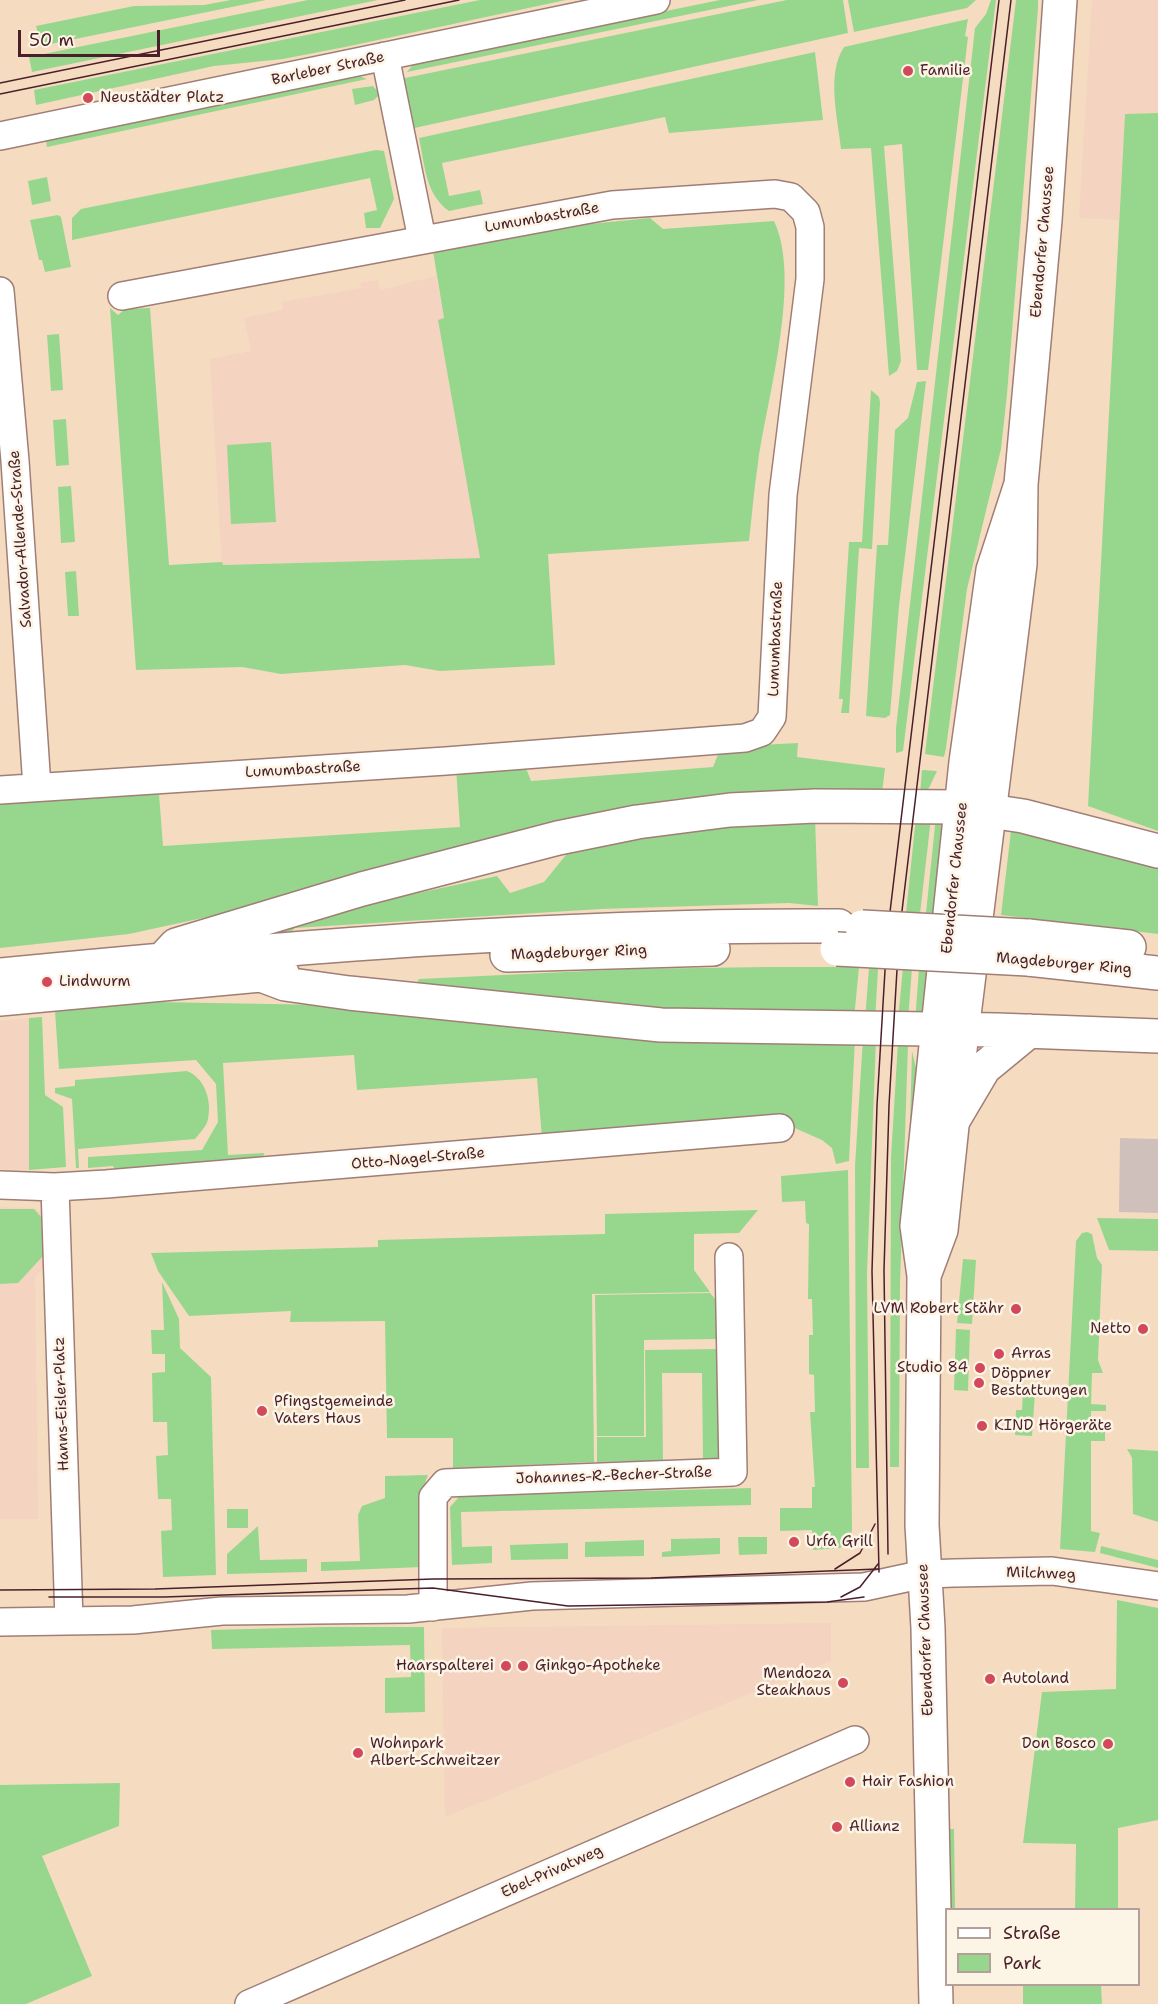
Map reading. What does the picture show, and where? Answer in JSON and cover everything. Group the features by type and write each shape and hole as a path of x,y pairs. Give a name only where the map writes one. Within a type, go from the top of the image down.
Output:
{"main road":[{"name":"Ebendorfer Chaussee","path":"936,2004 928,1628 921,1525 924,1276 917,1226 950,1030 977,809 1020,564 1021,484 1045,220 1060,0"},
{"path":"164,959 176,945 362,889 558,838 677,816 760,808 977,809 1158,851"},
{"name":"Magdeburger Ring","path":"0,975 164,959 511,932 643,927 1028,947 1158,950"},
{"name":"Magdeburger Ring","path":"0,999 510,955 694,949 838,938"},
{"name":"Magdeburger Ring","path":"1028,947 1158,973"},
{"path":"261,975 285,984 361,995 661,1025 1029,1031 1158,1036"},
{"name":"Ebendorfer Chaussee","path":"924,1276 941,1230 952,1122 950,1030"},
{"path":"952,1122 984,1068 1029,1031"}],"street":[{"name":"Barleber Straße","path":"0,136 656,0"},
{"path":"385,56 422,239"},
{"name":"Lumumbastraße","path":"38,788 446,761 745,738 762,732 770,723 773,708 784,484 810,297 810,227 801,205 787,195 612,205 122,296"},
{"name":"Salvador-Allende-Straße","path":"0,291 15,461 38,788"},
{"path":"0,790 38,788"},
{"name":"Otto-Nagel-Straße","path":"0,1185 55,1187 780,1128"},
{"name":"Hanns-Eisler-Platz","path":"55,1187 69,1621"},
{"name":"Johannes-R.-Becher-Straße","path":"433,1608 433,1497 446,1483 733,1472 729,1257"},
{"name":"Milchweg","path":"924,1574 1052,1571 1158,1586"},
{"path":"0,1622 133,1620 222,1611 433,1608 532,1596 867,1587 924,1574"},
{"name":"Ebel-Privatweg","path":"249,2004 855,1740"}],"shaded area":[{"path":"1092,0 1158,0 1158,113 1125,114 1119,220 1079,218"},
{"path":"436,276 444,319 438,320 480,558 222,565 210,359 251,351 244,318 283,310 282,302 361,288 360,283 378,280 380,290"},
{"path":"29,1018 29,1170 0,1169 0,1021"},
{"path":"1120,1138 1158,1139 1158,1213 1119,1212"},
{"path":"0,1207 35,1208 43,1215 45,1266 35,1277 38,1519 0,1519"},
{"path":"831,1623 831,1661 445,1817 442,1628"}],"green space":[{"path":"231,0 266,0 41,46 36,26 134,6 204,5"},
{"path":"308,0 378,0 32,72 29,57"},
{"path":"480,0 566,0 283,59 214,66 36,105 34,90"},
{"path":"720,0 758,0 407,72 415,62"},
{"path":"787,0 843,0 848,33 410,129 401,93 405,78"},
{"path":"848,0 976,0 967,8 854,32"},
{"path":"991,0 996,0 903,751 896,753 896,728 975,28 986,14"},
{"path":"1016,0 1038,0 1038,8 1007,394 1001,449 967,589 944,757 925,754"},
{"path":"968,19 965,36 968,37 928,370 917,370 902,144 884,146 901,361 897,371 889,376 871,148 841,149 834,83 836,70 844,47"},
{"path":"815,52 823,120 669,133 665,117 442,163 449,196 480,190 483,204 449,211 435,196 427,178 419,138"},
{"path":"354,74 367,79 47,147 46,141 74,133"},
{"path":"373,86 380,94 374,100 355,105 352,89"},
{"path":"1158,113 1158,831 1088,806 1125,114"},
{"path":"376,150 384,151 394,199 380,228 366,228 364,213 377,210 370,178 72,240 72,218 81,209"},
{"path":"47,177 51,201 32,205 28,181"},
{"path":"58,215 61,217 71,267 45,272 42,260 39,260 30,220"},
{"path":"650,218 663,229 774,221 782,246 785,275 784,306 762,436 749,541 548,554 555,665 440,671 405,665 281,674 242,667 136,670 110,308 118,315 125,309 150,308 169,565 222,562 223,565 480,558 438,320 444,318 433,251 549,228"},
{"path":"59,334 63,390 51,391 47,335"},
{"path":"926,381 899,606 890,715 885,718 866,716 877,545 888,545 895,430 908,418 917,382"},
{"path":"871,390 879,397 880,403 872,549 859,548 849,713 841,713 843,699 839,699 849,542 862,542"},
{"path":"66,419 69,465 56,466 53,420"},
{"path":"271,442 276,522 231,524 227,445"},
{"path":"71,486 75,542 61,543 58,487"},
{"path":"76,571 79,616 68,616 65,572"},
{"path":"798,743 797,757 885,768 882,793 789,790 675,799 514,832 230,912 129,934 0,948 0,802 159,794 163,846 460,827 456,768 524,763 531,781 713,767 721,747"},
{"path":"922,770 937,771 929,788 920,795"},
{"path":"936,816 943,817 941,915 926,913"},
{"path":"815,817 818,906 789,903 601,909 295,928 289,934 250,937 395,898 497,876 510,893 544,882 574,845 692,826"},
{"path":"916,817 931,818 920,914 906,913"},
{"path":"1011,831 1075,843 1158,865 1158,934 1001,915"},
{"path":"859,967 854,1019 663,1015 413,990 419,979 629,969"},
{"path":"903,967 912,968 908,1020 898,1020"},
{"path":"869,968 878,969 875,1021 865,1020"},
{"path":"919,969 932,970 929,1014 915,1022"},
{"path":"155,1002 328,1005 560,1033 655,1039 855,1039 849,1161 836,1164 832,1148 822,1140 781,1122 542,1138 537,1078 357,1090 354,1055 223,1063 228,1155 264,1153 263,1160 117,1174 113,1166 88,1168 88,1157 202,1150 218,1122 216,1084 196,1060 59,1069 55,1011"},
{"path":"42,1017 45,1095 63,1107 66,1167 29,1170 29,1018"},
{"path":"863,1038 876,1039 867,1273 869,1468 856,1468 855,1166"},
{"path":"898,1042 908,1045 900,1284 899,1467 890,1467 891,1157"},
{"path":"912,1051 919,1081 908,1199"},
{"path":"187,1071 203,1085 209,1105 207,1122 195,1139 78,1149 79,1168 76,1168 72,1099 55,1093 55,1088 75,1086 75,1080"},
{"path":"848,1170 852,1530 849,1542 840,1548 813,1550 812,1530 780,1531 780,1508 812,1508 812,1487 815,1487 810,1412 815,1412 814,1375 809,1374 809,1335 813,1335 812,1299 808,1299 809,1224 806,1223 805,1201 782,1202 781,1176"},
{"path":"0,1209 34,1209 41,1217 43,1256 18,1283 0,1284"},
{"path":"758,1210 739,1233 694,1234 694,1270 710,1292 592,1294 594,1462 453,1468 453,1438 387,1438 385,1321 290,1322 291,1311 189,1316 158,1271 151,1253 378,1247 378,1240 605,1234 605,1214"},
{"path":"1097,1218 1158,1219 1158,1251 1109,1250"},
{"path":"1082,1233 1092,1234 1097,1258 1102,1265 1098,1360 1103,1373 1092,1373 1091,1404 1106,1405 1106,1411 1091,1411 1091,1427 1105,1428 1105,1441 1091,1441 1091,1531 1100,1533 1095,1552 1060,1549 1076,1241"},
{"path":"963,1259 976,1260 972,1324 957,1323"},
{"path":"162,1282 179,1319 180,1348 211,1377 216,1575 163,1577 161,1531 172,1530 171,1499 158,1499 156,1456 168,1455 167,1422 153,1422 152,1373 165,1372 165,1354 152,1354 151,1330 164,1330"},
{"path":"710,1293 716,1300 716,1339 644,1340 644,1436 597,1436 595,1295"},
{"path":"956,1329 970,1330 968,1391 954,1390"},
{"path":"721,1349 722,1460 703,1460 702,1373 662,1373 663,1461 597,1462 597,1437 646,1437 645,1350"},
{"path":"1023,1393 1035,1393 1032,1436 1015,1435 1016,1410 1022,1410"},
{"path":"1127,1449 1158,1451 1158,1522 1133,1514 1132,1458"},
{"path":"428,1475 421,1509 423,1567 321,1571 321,1562 360,1561 358,1515 362,1506 385,1498 385,1476"},
{"path":"751,1488 751,1505 461,1512 462,1547 492,1546 492,1563 452,1565 450,1507 460,1496"},
{"path":"227,1509 248,1509 248,1528 227,1528"},
{"path":"258,1526 260,1560 307,1559 307,1572 227,1574 227,1554"},
{"path":"738,1537 767,1537 767,1554 739,1555"},
{"path":"720,1538 720,1554 662,1557 662,1552 671,1551 671,1539"},
{"path":"644,1540 644,1556 585,1557 585,1542"},
{"path":"568,1543 568,1559 511,1560 510,1545"},
{"path":"1101,1546 1158,1560 1158,1568 1100,1553"},
{"path":"1117,1600 1158,1608 1158,1820 1118,1828 1118,1908 1075,1908 1076,1844 1023,1843 1042,1692 1116,1689"},
{"path":"424,1627 425,1712 385,1713 385,1678 411,1677 410,1645 212,1649 211,1630"},
{"path":"120,1783 119,1826 42,1856 92,1976 26,2004 0,2004 0,1785"},
{"path":"946,1829 954,1829 955,1908 947,1908"},
{"path":"1023,1986 1101,1986 1102,2004 1023,2004"}],"tram line":[{"path":"0,83 405,0"},
{"path":"0,94 459,0"},
{"path":"879,1572 872,1271 877,1105 887,937 999,0"},
{"path":"888,1554 884,1270 889,1105 899,936 1011,0"},
{"path":"835,1569 860,1553 875,1524"},
{"path":"841,1597 860,1587 878,1564"},
{"path":"0,1590 155,1589 433,1579 651,1578 878,1569"},
{"path":"49,1597 164,1597 433,1588 568,1606 827,1602 864,1597"}],"place":[{"name":"Familie","path":"908,71"},
{"name":"Neustädter Platz","path":"88,98"},
{"name":"Lindwurm","path":"47,982"},
{"name":"LVM Robert Stähr","path":"1016,1309"},
{"name":"Netto","path":"1143,1329"},
{"name":"Arras","path":"999,1354"},
{"name":"Studio 84","path":"980,1368"},
{"name":"Döppner Bestattungen","path":"979,1383"},
{"name":"Pfingstgemeinde Vaters Haus","path":"262,1411"},
{"name":"KIND Hörgeräte","path":"982,1426"},
{"name":"Urfa Grill","path":"794,1542"},
{"name":"Haarspalterei","path":"506,1666"},
{"name":"Ginkgo-Apotheke","path":"523,1666"},
{"name":"Autoland","path":"990,1679"},
{"name":"Mendoza Steakhaus","path":"843,1683"},
{"name":"Don Bosco","path":"1108,1744"},
{"name":"Wohnpark Albert-Schweitzer","path":"358,1753"},
{"name":"Hair Fashion","path":"850,1782"},
{"name":"Allianz","path":"837,1827"}]}
